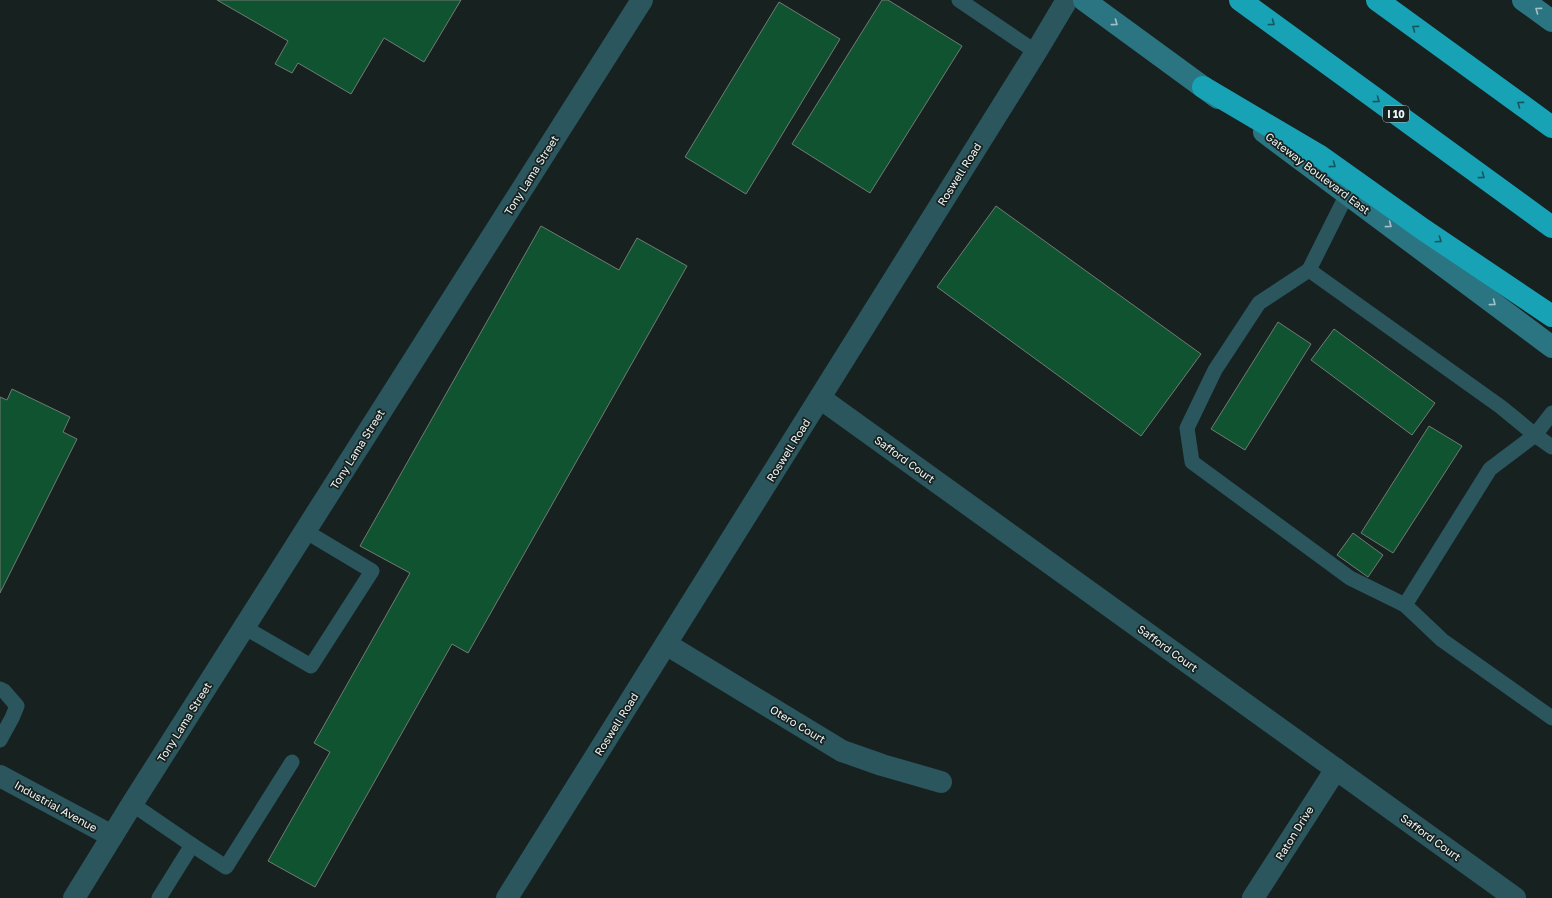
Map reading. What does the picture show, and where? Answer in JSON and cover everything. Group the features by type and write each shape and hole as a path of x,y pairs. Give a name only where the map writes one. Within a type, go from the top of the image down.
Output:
{"highway":[{"name":"I 10","path":"1240,0 1552,228"},
{"path":"1377,0 1552,127"},
{"path":"1204,87 1320,156 1351,187 1424,230 1552,316"}],"main road":[{"path":"1084,0 1204,87"},
{"path":"1523,0 1552,21"},
{"name":"Gateway Boulevard East","path":"1351,187 1552,347"}],"street":[{"name":"Tony Lama Street","path":"74,898 132,804 642,0"},
{"name":"Roswell Road","path":"514,895 666,644 1067,0"},
{"name":"Safford Court","path":"820,398 1515,898"},
{"name":"Otero Court","path":"666,644 842,751 882,765 941,782"},
{"name":"Raton Drive","path":"1253,898 1336,769"},
{"name":"Industrial Avenue","path":"0,776 112,836"}],"lane":[{"path":"959,0 1036,52"},
{"path":"1351,187 1309,270 1259,303 1215,370 1187,428 1192,462 1350,578 1405,605 1442,640 1552,718"},
{"path":"1309,270 1501,407 1552,447"},
{"path":"1405,605 1490,469 1535,435 1552,413"},
{"path":"244,627 311,666 372,571 305,531"},
{"path":"0,689 4,691 17,706 0,740"},
{"path":"132,804 226,867 292,762"},
{"path":"159,898 192,845"}],"building":[{"path":"217,0 461,0 424,62 384,38 351,94 298,63 292,73 275,64 288,41"},
{"path":"882,0 888,0 962,46 870,193 792,144"},
{"path":"779,2 840,39 746,194 685,157"},
{"path":"996,206 1201,354 1141,436 937,287"},
{"path":"541,226 619,270 637,238 687,266 468,653 452,644 315,887 268,861 330,752 314,743 410,573 360,546"},
{"path":"1278,322 1311,344 1245,450 1211,429"},
{"path":"1334,329 1435,403 1412,435 1311,360"},
{"path":"12,389 70,417 63,432 77,439 0,593 0,397 7,400"},
{"path":"1429,426 1462,446 1393,553 1361,533"},
{"path":"1353,533 1383,555 1368,577 1337,555"}]}
